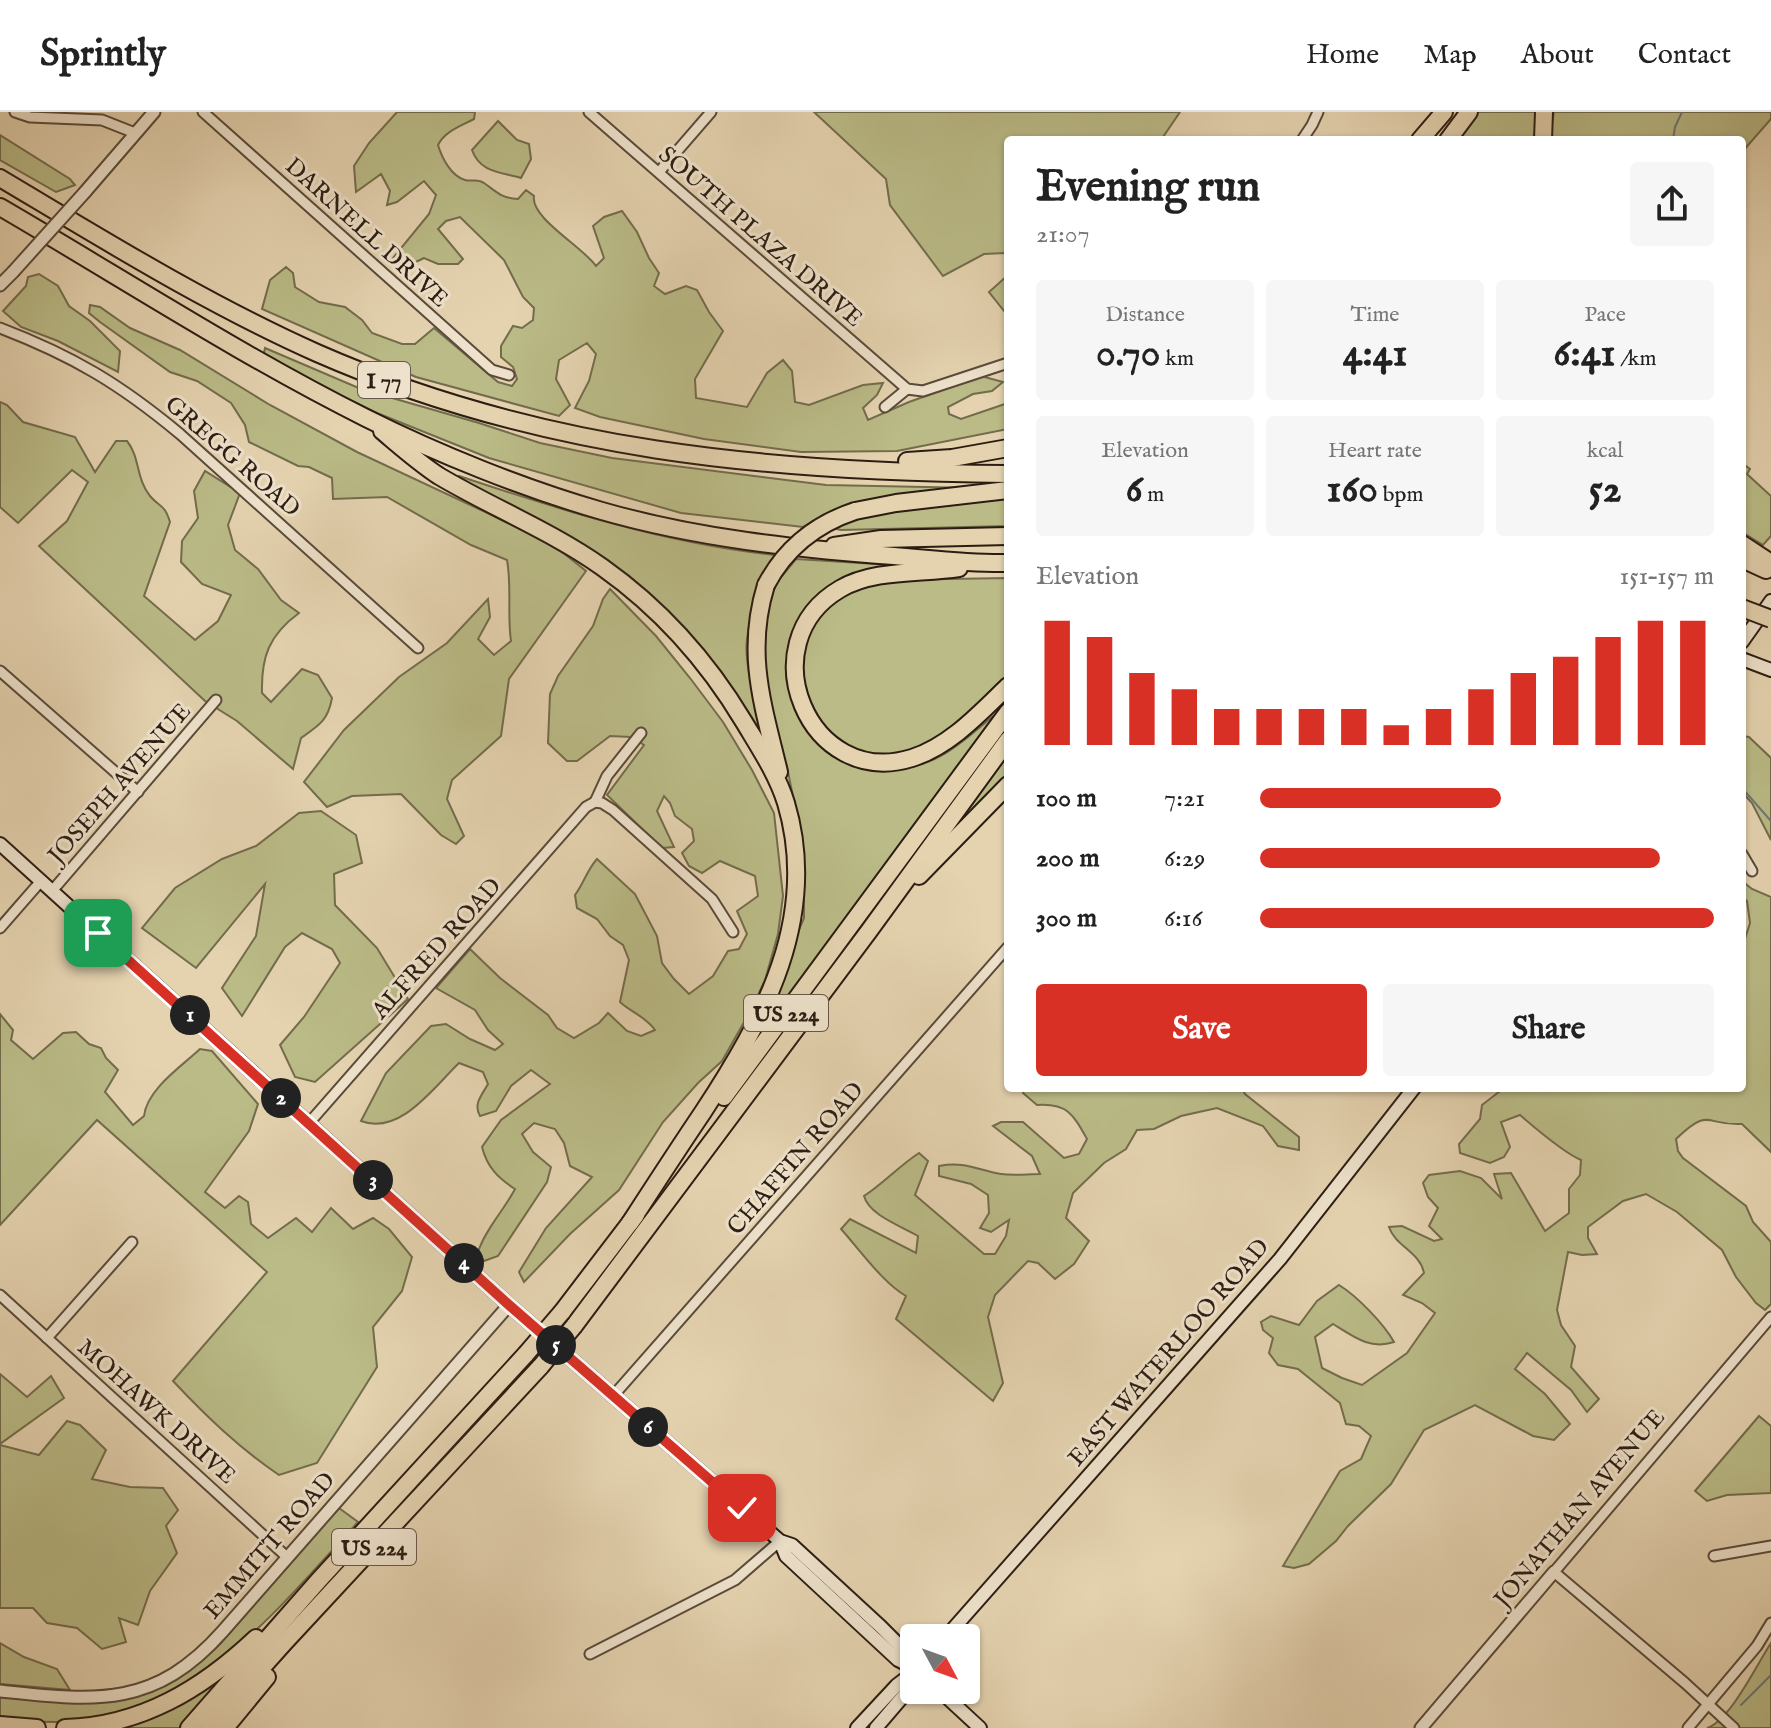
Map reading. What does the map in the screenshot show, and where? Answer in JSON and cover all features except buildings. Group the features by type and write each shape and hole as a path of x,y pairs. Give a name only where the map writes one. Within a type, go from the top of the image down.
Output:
{"highway":[{"path":"1426,136 1445,112"},
{"path":"1451,136 1469,112"},
{"path":"1543,136 1544,112"},
{"name":"I 77","path":"0,178 245,319 319,354 432,397 553,431 640,449 721,460 851,469 1004,474"},
{"name":"I 77","path":"0,207 250,357 369,420 503,477 600,511 696,533 808,549 981,564 1004,563"},
{"path":"369,420 440,476 559,540 603,568 661,617 707,667 731,701 785,799"},
{"path":"851,469 1004,449"},
{"path":"630,1223 740,1054 780,972 793,925 796,891 793,833 755,657 755,631 766,585 781,560 802,539 826,522 855,511 896,503 1004,490"},
{"path":"808,549 881,539 1004,536"},
{"path":"1755,560 1771,573"},
{"path":"981,564 878,576 852,583 830,596 811,616 800,637 794,671 796,690 810,721 832,744 862,759 889,762 914,758 940,745 1004,690"},
{"path":"1746,610 1771,619"},
{"name":"US 224","path":"189,1728 562,1312 1004,717"},
{"name":"US 224","path":"208,1728 541,1366 574,1326 1004,745"},
{"path":"869,931 1004,789"},
{"path":"225,1728 383,1538"},
{"path":"65,1728 102,1725 136,1716 193,1689 246,1648 319,1580"},
{"path":"0,1725 37,1728"}],"main road":[{"path":"1746,636 1771,601"},
{"path":"1746,661 1771,670"},
{"path":"0,844 509,1305 780,1541 792,1545 900,1646"},
{"name":"EAST WATERLOO ROAD","path":"957,1624 1280,1259 1411,1092"},
{"path":"857,1728 900,1682"},
{"path":"876,1728 900,1700"},
{"path":"954,1704 980,1728"}],"street":[{"path":"15,112 30,117 102,120 135,133"},
{"path":"0,285 154,112"},
{"name":"DARNELL DRIVE","path":"203,112 492,370 509,375"},
{"name":"SOUTH PLAZA DRIVE","path":"589,112 907,389"},
{"path":"659,172 711,112"},
{"path":"1304,136 1318,112"},
{"name":"GREGG ROAD","path":"0,328 47,346 94,370 140,402 180,434 418,648"},
{"path":"885,407 907,389 923,391 1004,364"},
{"path":"0,671 138,792"},
{"name":"JOSEPH AVENUE","path":"52,891 216,700"},
{"name":"ALFRED ROAD","path":"309,1123 586,807 595,802 607,776 641,733"},
{"path":"595,802 613,810 696,884 716,903 733,932"},
{"path":"1746,861 1752,871"},
{"path":"0,928 41,881"},
{"name":"CHAFFIN ROAD","path":"613,1396 1004,952"},
{"path":"47,1338 132,1242"},
{"name":"MOHAWK DRIVE","path":"0,1295 132,1422 287,1557"},
{"name":"EMMITT ROAD","path":"0,1691 86,1699 116,1696 154,1684 203,1652 509,1305"},
{"name":"JONATHAN AVENUE","path":"1421,1728 1771,1317"},
{"path":"590,1654 735,1580 780,1541"},
{"path":"1714,1556 1771,1546"},
{"path":"1554,1572 1734,1728"},
{"path":"1688,1728 1757,1646 1771,1623"}],"green space":[{"path":"397,112 475,112 474,119 449,132 438,145 451,171 465,180 477,180 507,197 518,199 526,190 534,196 535,205 548,223 596,266 604,258 593,226 604,217 622,211 659,273 654,286 665,294 686,286 697,290 723,331 695,379 696,398 747,407 767,373 783,360 792,371 795,402 809,405 863,385 883,383 877,395 863,408 868,420 981,376 1003,382 992,391 973,394 948,407 949,414 961,419 1004,404 1004,430 897,451 801,452 704,439 600,417 575,408 589,381 596,354 587,343 559,360 556,379 570,405 559,416 416,377 262,309 270,280 286,267 293,273 295,287 319,302 345,307 362,320 372,333 402,344 415,344 434,328 498,382 512,386 517,379 513,367 501,357 501,346 513,326 522,328 533,320 534,308 523,297 504,260 460,217 446,221 438,229 463,259 458,264 438,264 424,258 405,264 393,258 429,214 436,195 424,181 397,202 387,205 390,191 381,174 356,192 354,166 369,143"},
{"path":"814,112 1180,112 1164,136 1004,136 1004,253 984,254 943,276 890,205 886,179"},
{"path":"1474,112 1537,112 1534,136 1456,136"},
{"path":"1554,112 1771,112 1771,119 1746,147 1746,136 1550,136"},
{"path":"498,121 517,140 529,144 531,159 521,178 486,167 472,150"},
{"path":"0,135 75,185 56,192 0,160"},
{"path":"39,274 58,286 69,306 90,321 120,351 118,372 58,341 21,327 3,311 26,286 28,277"},
{"path":"1004,279 1004,311 989,292"},
{"path":"90,305 100,307 130,328 180,350 270,405 357,452 528,532 586,571 509,679 501,736 452,780 447,799 464,836 456,844 441,835 401,794 352,796 327,807 304,782 344,730 399,677 447,643 488,599 490,617 478,639 494,655 511,641 507,560 471,545 387,497 333,499 332,478 309,467 298,466 249,442 245,425 231,403 197,381 170,372 89,313"},
{"path":"265,348 361,389 540,443 612,458 826,485 976,488 862,501 803,527 681,513 489,458 377,413 263,358"},
{"path":"0,402 23,422 75,437 95,472 116,441 127,441 146,489 164,509 170,522 144,596 195,640 218,621 231,595 202,584 181,562 182,541 198,518 194,491 205,471 240,493 228,525 235,550 258,569 281,600 299,613 280,630 269,648 263,668 262,693 271,702 302,669 318,675 332,698 322,721 301,738 293,769 237,721 205,701 39,546 67,521 88,482 72,470 18,523 0,507"},
{"path":"1746,466 1750,469 1747,474 1771,496 1771,536 1763,545 1746,534"},
{"path":"459,476 654,534 775,555 753,606 747,652 750,680 770,750 675,624 456,480"},
{"path":"1004,497 1004,526 832,528 869,514"},
{"path":"796,559 908,566 814,607 793,694 831,748 888,764 918,765 942,755 997,713 761,1037 755,1034 804,918 804,863 798,821 787,767 773,724 759,644 762,613 777,582"},
{"path":"1004,578 1004,681 948,734 921,750 875,758 845,747 816,723 798,665 811,624 831,602 865,583"},
{"path":"610,589 656,636 690,678 723,722 752,770 774,813 783,896 778,934 765,980 722,1061 663,1122 619,1190 570,1234 524,1282 519,1272 546,1228 592,1177 570,1166 564,1143 555,1129 534,1123 522,1134 533,1152 551,1167 547,1182 498,1256 484,1261 478,1252 481,1244 515,1189 494,1171 482,1147 501,1120 550,1084 531,1070 511,1086 496,1111 480,1116 478,1104 488,1084 483,1072 459,1063 403,1116 375,1124 361,1121 386,1073 431,1026 446,1024 495,1050 503,1044 488,1030 475,1010 436,988 470,949 500,978 548,1015 557,1028 574,1038 599,1023 608,1013 627,1031 641,1036 655,1030 620,1002 629,960 623,945 610,936 597,919 577,908 575,895 597,859 635,894 657,936 662,963 689,994 713,976 728,951 739,949 747,934 737,911 758,896 755,876 720,861 702,873 689,866 682,853 694,841 692,829 675,816 664,796 657,811 674,847 662,848 607,795 644,745 631,737 610,736 577,761 567,761 548,743 550,694 558,676 593,626"},
{"path":"1746,737 1771,758 1771,840 1746,796"},
{"path":"1004,760 1004,785 936,849"},
{"path":"321,811 356,835 362,863 334,874 335,905 377,948 408,999 315,1082 295,1077 280,1045 304,1017 340,963 332,949 302,933 285,947 242,1016 222,988 256,936 265,884 196,968 142,928 175,888 222,859 256,846 299,813"},
{"path":"1746,884 1771,897 1771,1152 1742,1124 1702,1120 1676,1139 1683,1158 1746,1206 1753,1222 1771,1242 1771,1304 1765,1310 1756,1303 1736,1277 1722,1250 1677,1212 1646,1194 1623,1201 1588,1227 1588,1238 1597,1254 1568,1252 1557,1310 1561,1325 1575,1346 1571,1367 1599,1399 1587,1412 1571,1390 1527,1353 1515,1369 1545,1394 1570,1424 1554,1440 1533,1436 1475,1405 1424,1430 1391,1484 1309,1564 1294,1568 1283,1566 1340,1471 1361,1459 1371,1436 1359,1426 1346,1424 1340,1403 1298,1369 1278,1365 1269,1353 1273,1338 1263,1330 1261,1322 1271,1316 1299,1325 1317,1301 1339,1285 1370,1311 1394,1342 1370,1343 1355,1338 1333,1324 1315,1337 1322,1368 1362,1385 1407,1353 1435,1313 1403,1295 1424,1273 1418,1260 1396,1239 1389,1227 1402,1226 1434,1241 1442,1239 1429,1226 1438,1208 1428,1197 1423,1183 1429,1175 1460,1171 1481,1178 1502,1199 1494,1174 1511,1173 1545,1231 1569,1213 1569,1189 1580,1175 1581,1160 1520,1115 1501,1122 1510,1147 1504,1157 1490,1163 1460,1153 1459,1144 1480,1119 1482,1105 1499,1092 1746,1092 1746,936 1750,923"},
{"path":"0,1014 13,1030 11,1040 33,1059 63,1033 76,1032 89,1044 101,1048 118,1070 105,1092 133,1125 144,1116 151,1097 166,1079 200,1049 212,1051 258,1104 249,1131 205,1192 225,1208 239,1196 248,1202 251,1224 268,1238 296,1218 312,1232 331,1208 353,1229 373,1218 389,1229 412,1257 402,1291 373,1327 377,1367 317,1463 279,1475 223,1431 173,1381 267,1272 97,1120 0,1225"},
{"path":"1244,1092 1299,1137 1299,1150 1278,1146 1263,1126 1217,1108 1181,1116 1154,1129 1137,1130 1126,1149 1104,1163 1073,1193 1066,1218 1089,1241 1074,1264 1055,1279 1038,1263 1028,1261 995,1295 988,1317 1003,1383 993,1401 896,1319 906,1296 880,1275 841,1229 850,1219 916,1253 918,1236 872,1209 864,1196 919,1153 928,1161 915,1195 984,1254 995,1254 1006,1236 1009,1220 991,1232 980,1228 989,1213 988,1195 971,1184 939,1176 939,1166 964,1165 1006,1175 1040,1174 1032,1156 993,1126 1001,1122 1023,1122 1064,1158 1079,1154 1087,1139 1068,1112 1056,1106 1037,1105 1023,1093"},
{"path":"0,1374 27,1397 51,1376 64,1398 0,1444"},
{"path":"1759,1416 1771,1426 1771,1493 1727,1495 1707,1501 1695,1491"},
{"path":"67,1421 80,1425 106,1450 92,1479 130,1487 163,1488 178,1510 166,1526 177,1553 150,1591 138,1625 119,1618 126,1642 102,1649 77,1628 47,1623 33,1608 0,1608 0,1445 39,1455"},
{"path":"339,1508 358,1522 283,1604 228,1655 199,1677 168,1696 119,1716 68,1722 0,1719 0,1696 63,1702 117,1699 142,1693 193,1666 220,1644"},
{"path":"0,1643 24,1657 57,1669 70,1690 0,1684"},
{"path":"1771,1643 1771,1728 1707,1728 1734,1704"},
{"path":"228,1671 181,1728 109,1728 156,1714"}],"waterway":[{"path":"1674,136 1682,112"},
{"path":"1746,793 1771,821"},
{"path":"1741,1705 1771,1675"}],"route":[{"path":"98,933 509,1305 742,1508"}]}
